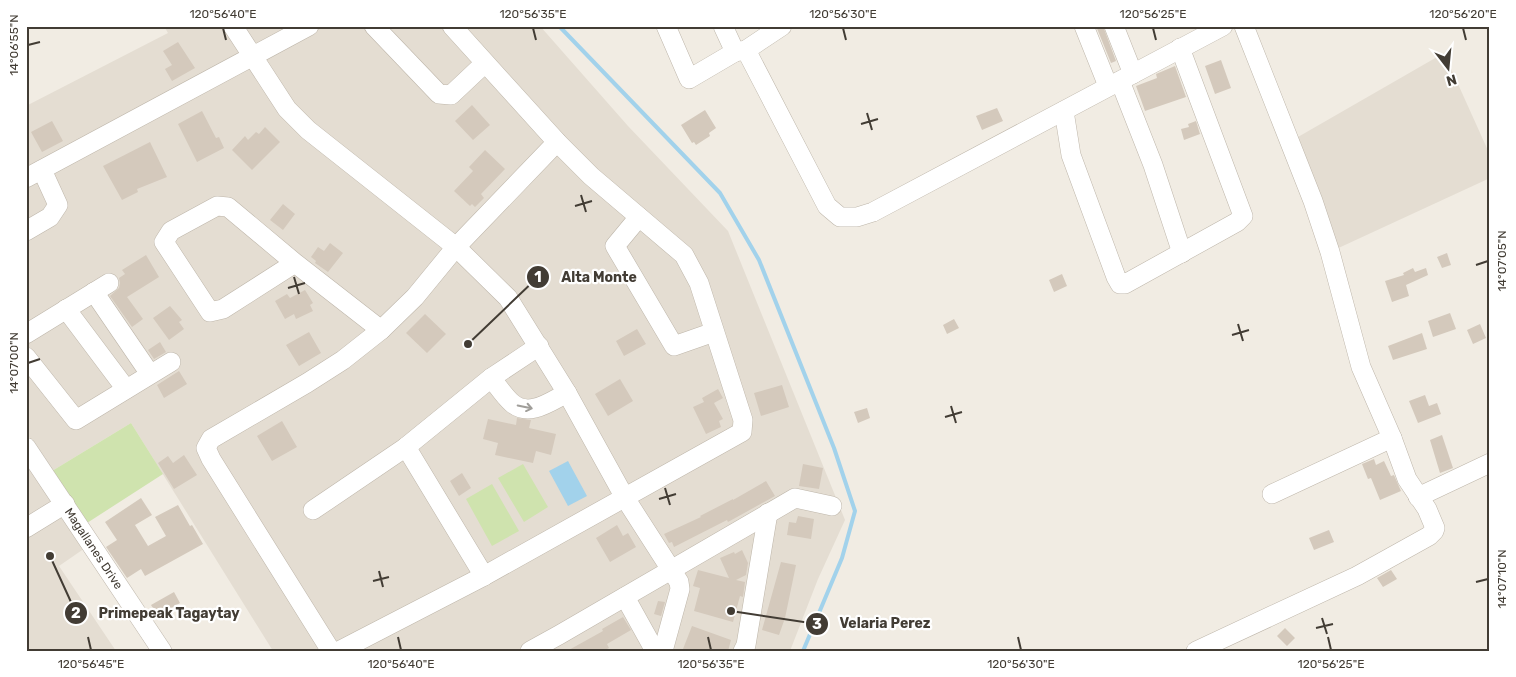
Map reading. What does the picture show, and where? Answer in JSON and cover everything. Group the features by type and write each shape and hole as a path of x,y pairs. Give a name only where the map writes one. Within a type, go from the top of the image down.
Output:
{"street":[{"path":"234,26 252,57 287,109 308,130 456,246 508,298 567,393 625,498 679,582 680,590 663,651"},
{"path":"26,231 50,217 58,205 34,174 309,26"},
{"path":"374,26 439,94 451,95 485,63"},
{"path":"339,651 484,576 742,432 742,420 699,283 684,256 591,176 557,142 452,26"},
{"path":"666,26 689,79 779,27"},
{"path":"723,26 740,51 827,206 840,217 857,217 873,212 1009,138 1064,111 1223,26"},
{"path":"1084,26 1120,80 1153,165 1182,253"},
{"path":"1114,26 1120,80"},
{"path":"1196,651 1356,576 1432,534 1435,528 1427,509 1407,478 1361,367 1330,252 1313,201 1244,26"},
{"path":"1064,111 1071,155 1116,277 1120,284 1125,284 1237,222 1243,216 1180,48"},
{"path":"331,651 216,468 206,448 211,439 307,383 343,360 382,330 415,297 456,246 557,142"},
{"path":"295,262 223,309 210,312 164,242 171,231 217,206 228,207 382,330"},
{"path":"639,217 615,246 674,346 714,332"},
{"path":"26,334 101,288 150,374"},
{"path":"66,309 126,389"},
{"path":"313,510 406,447 491,378 539,346"},
{"path":"26,357 76,420 170,362"},
{"path":"491,378 513,404 522,409 534,409 567,393"},
{"path":"1272,494 1392,438"},
{"name":"Magallanes Drive","path":"26,447 162,651"},
{"path":"406,447 484,576"},
{"path":"1418,496 1490,463"},
{"path":"530,651 563,643 625,597 794,498 832,506"},
{"path":"26,528 64,504"},
{"path":"744,651 768,513"},
{"path":"625,597 655,651"}],"shaded area":[{"path":"164,26 540,26 628,126 728,231 845,520 818,579 790,651 273,651 131,423 52,471 26,432 26,106 168,33"},
{"path":"1444,53 1490,155 1490,178 1332,251 1291,141"},
{"path":"26,459 88,546 59,566 116,651 26,651"}],"green space":[{"path":"131,423 163,474 87,523 52,471"},
{"path":"523,464 548,507 524,522 498,478"},
{"path":"492,484 519,531 492,546 466,499"}],"water":[{"path":"568,461 587,496 568,506 549,471"}],"building":[{"path":"1096,26 1103,26 1116,61 1111,63"},
{"path":"178,42 195,68 172,81 165,69 172,65 163,51"},
{"path":"1221,60 1231,88 1215,94 1205,66"},
{"path":"1175,66 1186,97 1145,111 1136,86 1157,78 1156,74"},
{"path":"472,105 490,125 473,140 455,121"},
{"path":"997,108 1003,121 982,130 976,116"},
{"path":"705,110 716,128 709,133 710,136 696,145 694,142 692,143 681,125"},
{"path":"202,111 216,138 219,137 224,148 197,162 178,124"},
{"path":"52,121 63,141 42,152 31,132"},
{"path":"1196,121 1200,134 1184,140 1181,129 1189,127 1188,124"},
{"path":"265,127 280,142 252,170 232,150 245,136 248,140 256,132 259,134"},
{"path":"150,142 167,177 137,189 138,192 122,200 103,166"},
{"path":"485,150 505,169 481,194 484,198 475,207 472,204 470,206 454,191 473,171 469,167"},
{"path":"283,204 295,214 283,230 270,220"},
{"path":"330,243 343,253 328,272 315,263 316,261 311,257 318,247 324,251"},
{"path":"1447,253 1451,265 1442,268 1437,257"},
{"path":"146,255 159,277 127,297 143,319 132,327 110,296 119,288 119,278 125,274 122,270"},
{"path":"1413,268 1415,272 1426,268 1428,275 1406,285 1409,296 1392,302 1385,281 1404,275 1403,273"},
{"path":"1062,274 1067,286 1054,292 1049,280"},
{"path":"305,290 313,303 310,305 313,311 296,319 294,314 285,319 275,301 287,294 290,298"},
{"path":"170,306 182,320 179,322 184,329 169,340 153,318"},
{"path":"1450,313 1456,329 1433,337 1428,321"},
{"path":"425,314 446,334 427,353 406,333"},
{"path":"954,319 959,328 947,334 943,325"},
{"path":"1480,324 1486,338 1473,344 1467,330"},
{"path":"637,329 646,344 624,356 616,341"},
{"path":"309,332 321,353 299,366 286,345"},
{"path":"1422,333 1427,349 1393,360 1388,346"},
{"path":"160,342 166,352 154,359 148,350"},
{"path":"179,371 187,384 164,398 157,385"},
{"path":"620,379 633,401 608,416 595,394"},
{"path":"782,385 789,407 761,416 754,393"},
{"path":"718,389 723,398 714,403 723,419 719,421 721,427 706,434 693,407 704,402 702,398"},
{"path":"1425,395 1429,406 1437,403 1441,414 1418,423 1409,401"},
{"path":"867,408 870,418 858,423 854,412"},
{"path":"517,418 531,420 529,428 556,434 551,455 536,451 533,463 495,455 498,443 483,439 488,419 516,425"},
{"path":"282,421 297,447 272,461 257,436"},
{"path":"1442,435 1453,468 1440,473 1430,440"},
{"path":"184,455 197,475 174,489 158,463 168,456 173,463"},
{"path":"1374,459 1376,465 1384,461 1391,476 1394,475 1401,491 1380,500 1371,478 1368,479 1362,464"},
{"path":"803,464 823,468 819,489 799,486"},
{"path":"462,473 471,488 459,496 450,481"},
{"path":"766,481 775,496 728,522 727,520 674,547 672,542 669,543 664,534 701,517"},
{"path":"141,498 152,515 135,525 148,546 166,536 155,517 178,505 203,544 145,576 141,569 127,578 106,547 117,540 105,522"},
{"path":"798,516 814,519 811,539 787,535 789,522 796,523"},
{"path":"617,525 623,536 628,533 636,547 610,562 596,538"},
{"path":"1329,530 1334,542 1314,550 1309,538"},
{"path":"742,550 748,563 746,575 736,580 745,582 743,597 740,596 733,622 694,611 700,588 693,586 698,570 729,578 720,558"},
{"path":"781,562 796,565 785,618 779,635 762,630"},
{"path":"1391,570 1397,579 1383,587 1377,578"},
{"path":"174,592 180,603 158,616 151,605"},
{"path":"658,601 665,602 661,616 654,614"},
{"path":"623,617 631,630 607,644 609,648 603,651 567,651 603,631 602,629"},
{"path":"692,626 731,640 728,651 689,651 683,649"},
{"path":"1285,628 1295,638 1287,646 1277,636"}],"waterway":[{"path":"559,26 720,193 759,260 834,448 855,511 842,558 803,651"}],"place":[{"name":"Alta Monte","path":"468,344"},
{"name":"Primepeak Tagaytay","path":"50,556"},
{"name":"Velaria Perez","path":"731,611"}]}
